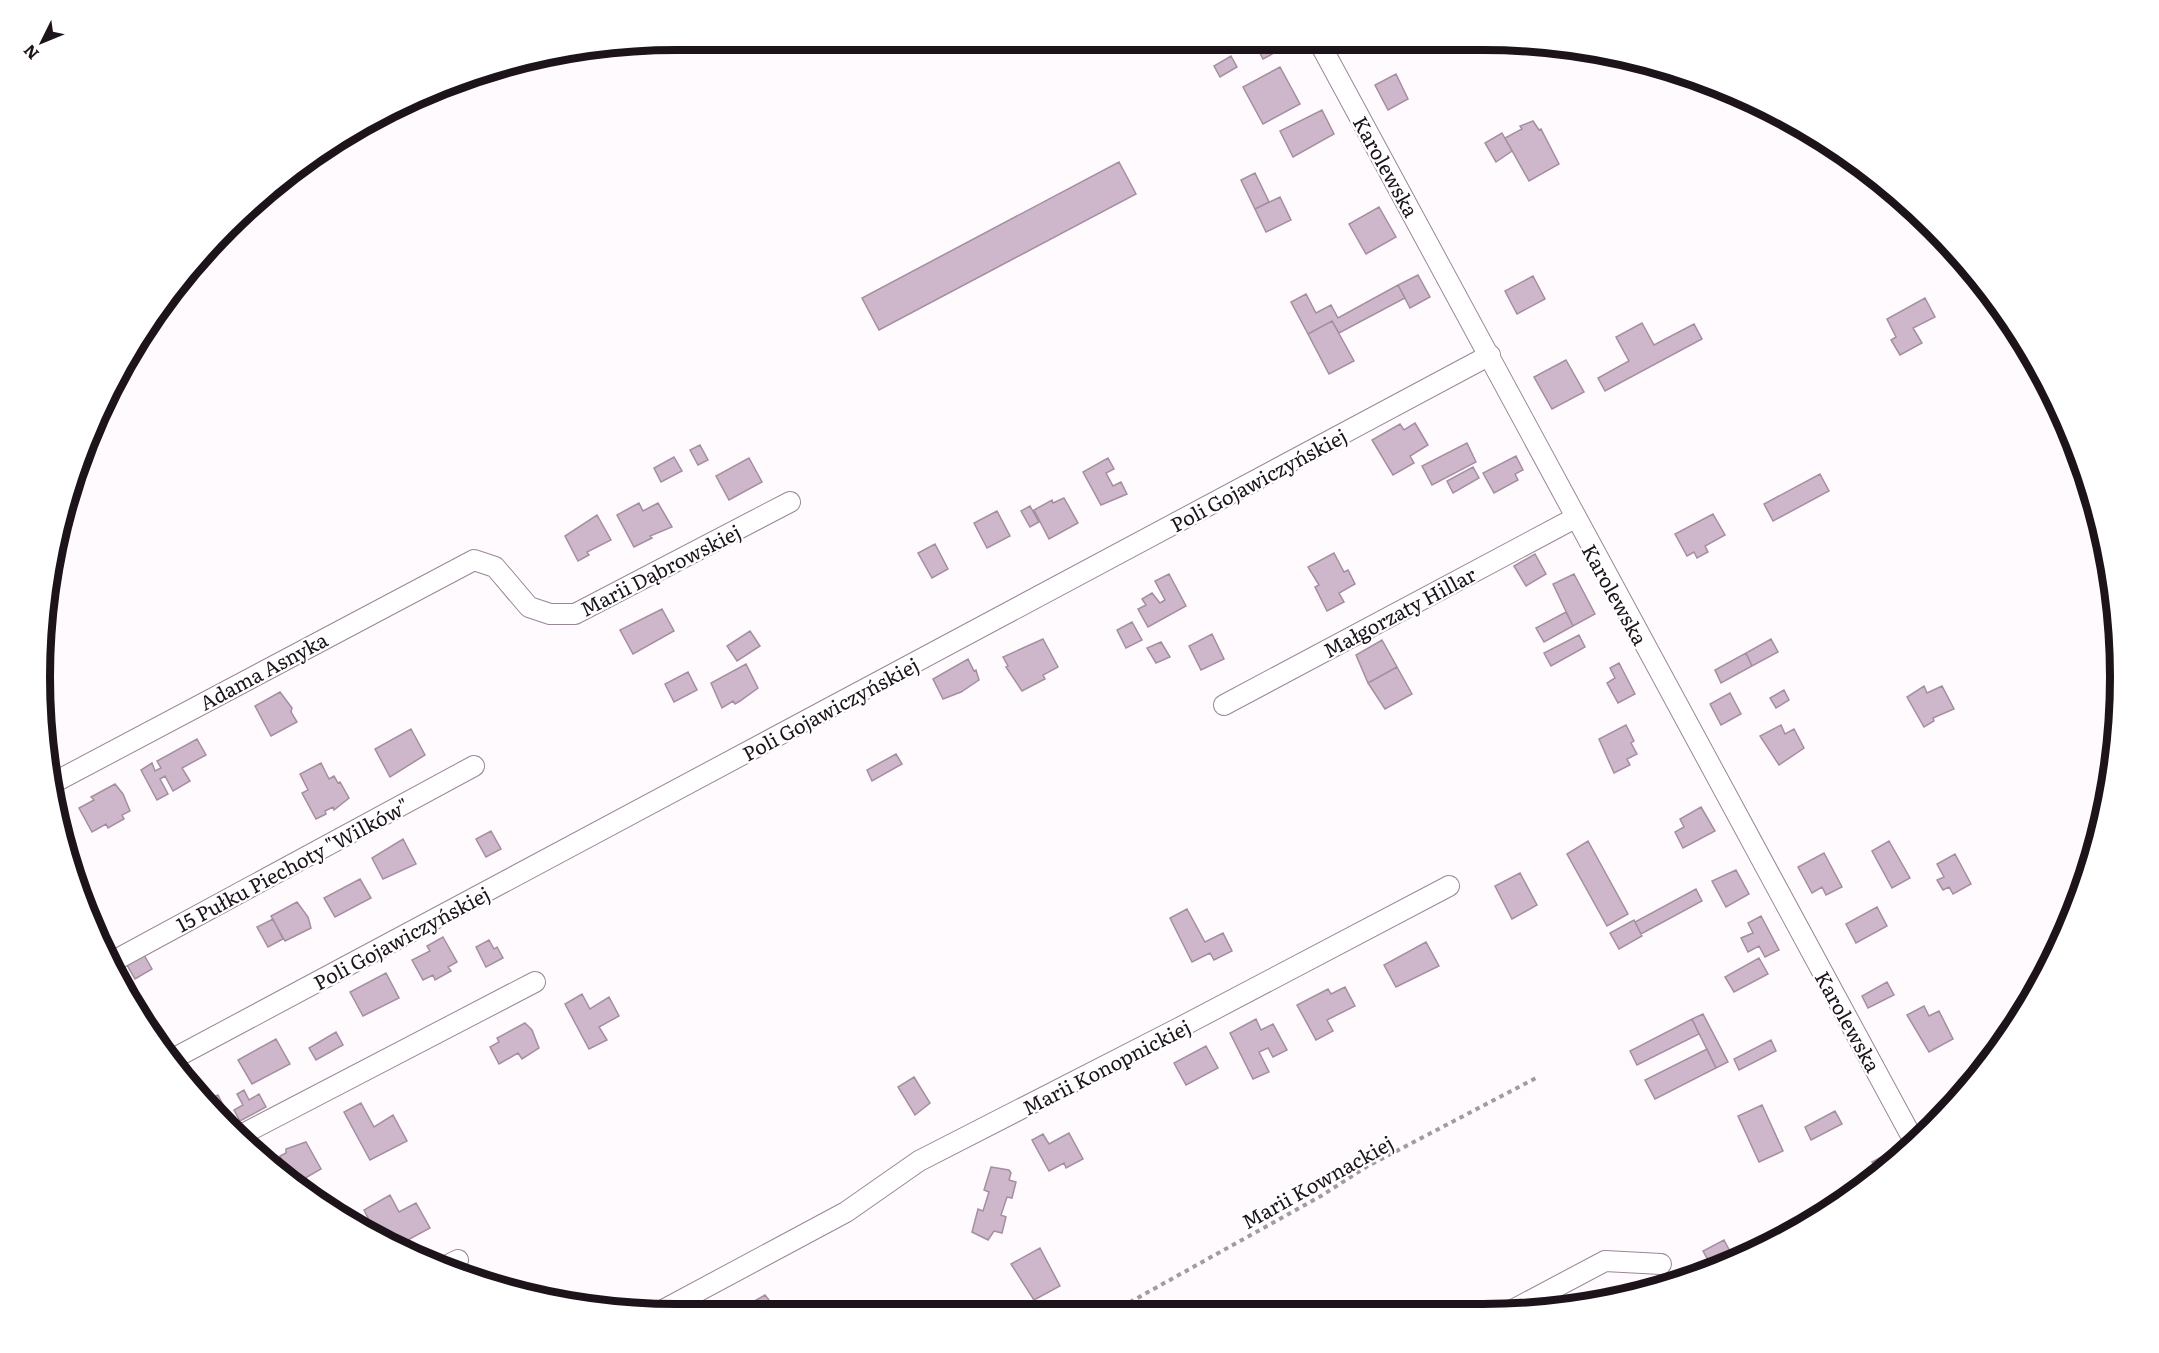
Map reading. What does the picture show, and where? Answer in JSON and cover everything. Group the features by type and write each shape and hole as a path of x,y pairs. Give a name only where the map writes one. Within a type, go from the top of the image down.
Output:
{"street":[{"name":"Karolewska","path":"1323,50 1910,1135"},
{"name":"Poli Gojawiczyńskiej","path":"178,1057 1490,355"},
{"name":"Marii Dąbrowskiej","path":"474,560 495,567 530,607 550,614 575,614 790,502"},
{"name":"Małgorzaty Hillar","path":"1224,705 1575,518"},
{"name":"Adama Asnyka","path":"59,780 474,560"},
{"name":"15 Pułku Piechoty \"Wilków\"","path":"117,959 474,765"},
{"name":"Marii Konopnickiej","path":"674,1304 846,1212 918,1161 1167,1035 1449,886"},
{"path":"246,1132 535,982"},
{"path":"1527,1302 1605,1261 1661,1264"}],"path":[{"name":"Marii Kownackiej","path":"1127,1304 1321,1196 1366,1167 1536,1078"}],"building":[{"path":"1258,50 1279,50 1263,59"},
{"path":"1231,56 1237,67 1220,77 1214,66"},
{"path":"1280,67 1300,104 1263,124 1243,87"},
{"path":"1396,74 1408,99 1388,110 1375,85"},
{"path":"1322,110 1334,134 1293,157 1280,131"},
{"path":"1533,121 1539,130 1541,129 1559,164 1529,181 1505,138 1522,129 1520,126"},
{"path":"1502,133 1512,151 1496,162 1485,143"},
{"path":"1119,162 1136,194 879,330 862,298"},
{"path":"1255,173 1269,202 1255,209 1241,180"},
{"path":"1280,197 1291,220 1266,232 1255,209"},
{"path":"1379,207 1396,237 1366,254 1349,224"},
{"path":"1418,275 1430,297 1410,308 1398,285"},
{"path":"1533,276 1545,299 1517,314 1505,291"},
{"path":"1398,285 1405,298 1339,333 1332,321 1308,334 1291,302 1306,294 1316,313 1331,305 1338,318"},
{"path":"1925,298 1935,317 1913,328 1922,343 1900,355 1891,340 1896,337 1887,319"},
{"path":"1332,321 1354,361 1329,374 1308,334"},
{"path":"1642,323 1654,345 1694,324 1702,339 1605,391 1598,378 1629,361 1616,337"},
{"path":"1566,360 1584,392 1552,409 1534,377"},
{"path":"1415,423 1428,445 1410,456 1414,463 1393,475 1372,440 1400,424 1404,430"},
{"path":"1467,443 1476,462 1432,485 1422,466"},
{"path":"700,445 708,460 698,465 690,450"},
{"path":"1516,456 1523,470 1515,474 1518,480 1494,493 1483,473"},
{"path":"674,457 682,471 661,482 654,468"},
{"path":"749,458 762,482 729,500 716,476"},
{"path":"1108,458 1114,469 1106,473 1113,486 1121,482 1127,494 1101,505 1083,472"},
{"path":"1473,467 1479,478 1453,493 1447,481"},
{"path":"1820,474 1829,491 1773,521 1764,504"},
{"path":"1064,498 1078,523 1049,539 1034,510 1052,500 1053,503"},
{"path":"639,503 643,511 658,503 672,527 650,536 652,538 634,547 617,515"},
{"path":"1030,506 1039,522 1030,527 1021,511"},
{"path":"997,511 1010,536 987,548 974,523"},
{"path":"1713,514 1725,535 1705,546 1708,552 1697,558 1694,552 1687,556 1675,534"},
{"path":"597,515 611,540 587,552 589,555 578,561 565,536"},
{"path":"935,544 948,569 932,578 918,553"},
{"path":"1334,553 1344,572 1348,570 1355,584 1339,593 1344,602 1327,611 1315,587 1319,585 1308,567"},
{"path":"1535,554 1546,574 1526,586 1514,566"},
{"path":"1169,574 1186,606 1148,627 1138,609 1146,605 1142,599 1152,593 1160,603 1165,600 1155,581"},
{"path":"1574,574 1595,614 1573,626 1553,584"},
{"path":"662,609 674,631 633,654 620,630"},
{"path":"1566,612 1573,626 1544,642 1536,628"},
{"path":"1132,622 1142,640 1126,648 1117,630"},
{"path":"750,631 760,646 737,661 727,646"},
{"path":"1212,634 1224,659 1201,670 1189,646"},
{"path":"1579,635 1585,647 1551,666 1544,653"},
{"path":"1043,639 1058,667 1043,675 1045,679 1022,691 1006,667 1008,666 1003,657"},
{"path":"1771,639 1778,652 1752,666 1746,653"},
{"path":"1382,640 1397,667 1368,683 1356,655"},
{"path":"1161,642 1170,657 1156,663 1147,648"},
{"path":"1746,653 1752,666 1721,683 1715,670"},
{"path":"968,659 974,671 976,670 979,680 961,692 943,699 933,679"},
{"path":"1619,663 1635,694 1618,703 1607,683 1615,678 1610,668"},
{"path":"746,664 758,688 735,704 733,701 722,708 711,683"},
{"path":"1397,667 1412,694 1385,709 1368,683"},
{"path":"688,672 697,690 674,702 665,684"},
{"path":"1924,686 1927,693 1942,686 1954,709 1933,718 1934,721 1924,727 1907,697"},
{"path":"1784,690 1789,700 1776,708 1770,698"},
{"path":"280,692 292,708 291,712 297,722 271,736 255,706"},
{"path":"1730,693 1741,714 1721,725 1710,704"},
{"path":"1626,725 1634,741 1631,743 1637,754 1627,759 1630,765 1614,773 1599,739"},
{"path":"1781,725 1785,734 1794,729 1804,748 1779,765 1760,736"},
{"path":"411,729 425,755 390,777 375,749"},
{"path":"197,739 206,755 182,768 190,781 173,791 165,776 160,779 168,794 157,800 141,770 152,763 155,771 161,768 157,761"},
{"path":"896,754 902,764 872,781 867,770"},
{"path":"321,763 329,779 334,776 349,798 334,810 333,807 316,819 302,793 308,790 300,774"},
{"path":"115,784 123,794 130,811 122,815 124,819 108,828 106,824 92,832 79,808 94,800 91,797"},
{"path":"1701,807 1715,831 1683,848 1675,832 1684,827 1680,819"},
{"path":"491,831 501,849 486,857 476,839"},
{"path":"403,839 416,864 383,879 372,858"},
{"path":"1588,841 1628,914 1607,926 1567,854"},
{"path":"1889,841 1910,878 1892,888 1872,851"},
{"path":"1824,853 1842,887 1826,895 1822,887 1812,893 1798,867"},
{"path":"1955,854 1971,884 1953,894 1949,887 1943,890 1937,880 1944,877 1937,864"},
{"path":"1736,870 1749,894 1726,907 1712,881"},
{"path":"1520,873 1537,905 1512,919 1495,886"},
{"path":"360,879 371,898 335,917 324,898"},
{"path":"1696,889 1702,901 1641,934 1635,922"},
{"path":"297,902 308,917 311,928 285,941 271,916"},
{"path":"1877,907 1887,926 1856,943 1846,924"},
{"path":"1187,909 1205,942 1223,933 1232,951 1214,960 1210,953 1192,962 1170,918"},
{"path":"1761,916 1779,950 1765,957 1759,946 1748,952 1741,938 1753,933 1748,923"},
{"path":"273,919 283,939 268,947 257,927"},
{"path":"1634,920 1642,936 1619,949 1610,933"},
{"path":"443,937 457,962 448,967 451,971 435,980 433,975 423,980 412,960 430,951 427,946"},
{"path":"489,940 494,949 497,947 503,958 486,967 476,947"},
{"path":"1426,942 1439,966 1396,987 1384,965"},
{"path":"144,955 152,969 135,979 127,965"},
{"path":"1759,958 1768,974 1734,992 1725,977"},
{"path":"386,973 399,998 363,1016 350,992"},
{"path":"1887,982 1894,995 1868,1008 1862,996"},
{"path":"1345,987 1355,1006 1327,1020 1333,1031 1316,1040 1297,1005 1328,989 1331,994"},
{"path":"582,994 590,1009 609,997 619,1016 599,1027 607,1040 589,1049 565,1004"},
{"path":"1924,1006 1929,1016 1939,1011 1953,1039 1929,1052 1907,1015"},
{"path":"1703,1014 1728,1062 1716,1068 1692,1019"},
{"path":"1256,1019 1261,1030 1273,1024 1287,1050 1273,1057 1268,1048 1259,1052 1269,1072 1253,1079 1230,1033"},
{"path":"1692,1019 1699,1034 1637,1065 1630,1051"},
{"path":"525,1023 532,1030 539,1048 522,1059 518,1053 499,1064 490,1047 499,1042 497,1038"},
{"path":"336,1032 343,1045 316,1060 309,1048"},
{"path":"276,1039 290,1064 252,1084 238,1060"},
{"path":"1771,1040 1776,1051 1739,1070 1734,1059"},
{"path":"1206,1046 1218,1068 1186,1085 1174,1063"},
{"path":"1707,1049 1716,1068 1655,1099 1645,1080"},
{"path":"914,1077 930,1103 915,1115 898,1087"},
{"path":"244,1090 249,1100 259,1094 266,1107 240,1121 234,1110 243,1105 237,1094"},
{"path":"218,1095 229,1115 212,1098"},
{"path":"361,1103 374,1127 393,1115 407,1141 370,1160 344,1112"},
{"path":"1762,1105 1783,1151 1759,1162 1738,1116"},
{"path":"1835,1111 1842,1124 1811,1140 1805,1127"},
{"path":"1069,1133 1083,1159 1066,1168 1064,1163 1049,1171 1032,1140 1043,1134 1049,1144"},
{"path":"306,1142 321,1169 303,1180 286,1166 280,1156 286,1153 286,1149"},
{"path":"1892,1151 1892,1151 1874,1166 1872,1162"},
{"path":"991,1167 1009,1170 1011,1173 1009,1180 1016,1182 1012,1198 1007,1197 1001,1215 1006,1217 1002,1233 994,1231 988,1240 972,1232 978,1209 983,1211 989,1192 984,1190"},
{"path":"390,1195 399,1212 416,1203 430,1228 405,1242 371,1223 364,1210"},
{"path":"1724,1240 1730,1252 1709,1261 1703,1251"},
{"path":"1040,1248 1060,1286 1034,1300 1011,1264"},
{"path":"765,1295 772,1304 749,1304"}]}
